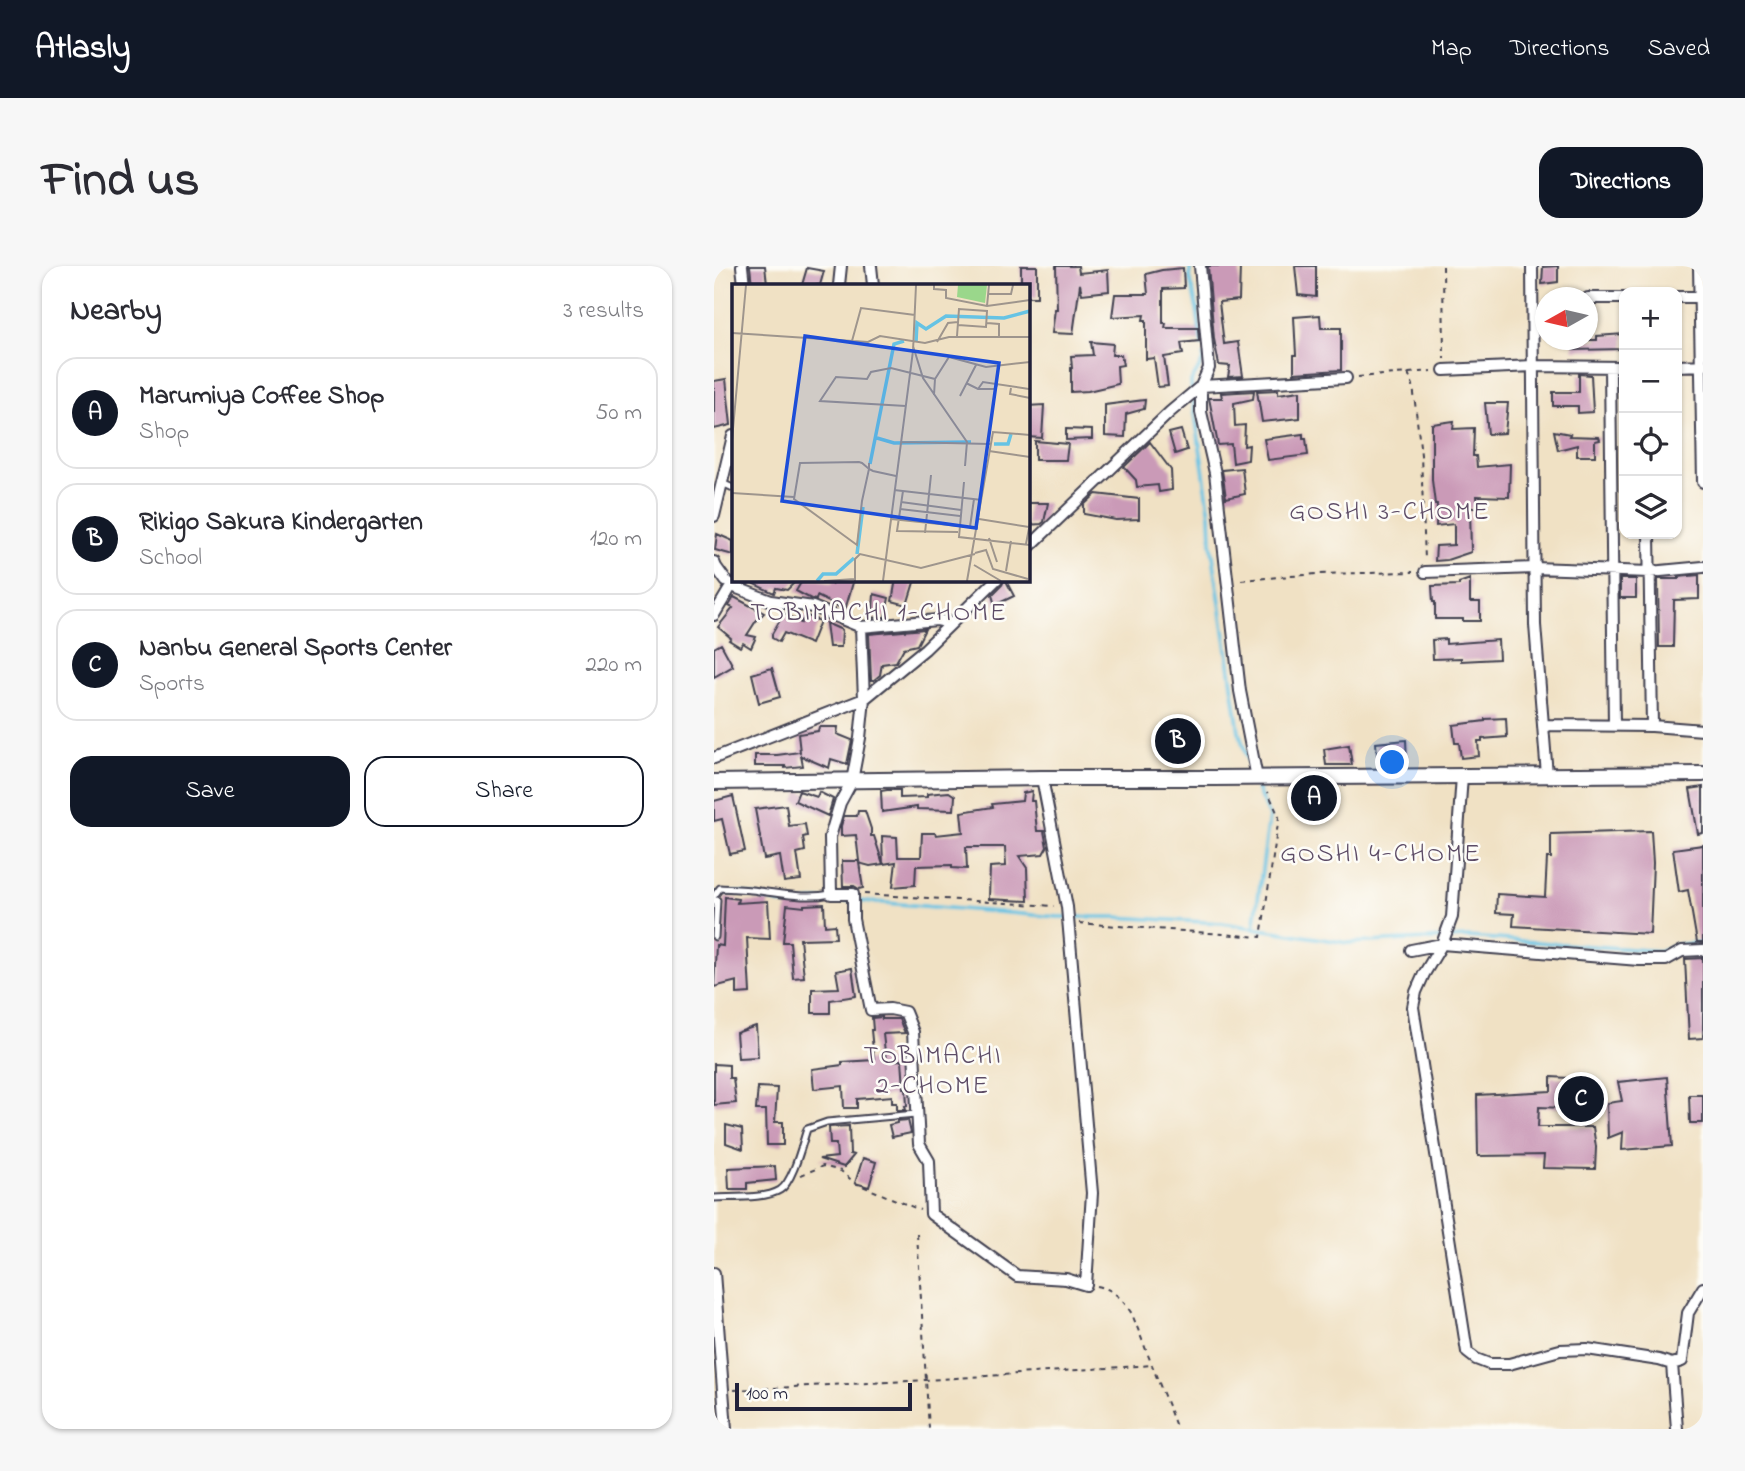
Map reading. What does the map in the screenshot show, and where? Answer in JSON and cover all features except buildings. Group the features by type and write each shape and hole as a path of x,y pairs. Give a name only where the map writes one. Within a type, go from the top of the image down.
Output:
{"street":[{"path":"742,266 744,284"},
{"path":"839,284 841,266"},
{"path":"870,266 873,284"},
{"path":"1200,266 1209,368 1201,386 1201,412 1215,473 1240,691 1257,778"},
{"path":"1532,266 1535,625 1547,775"},
{"path":"1699,266 1703,482"},
{"path":"1682,298 1699,297"},
{"path":"1598,298 1619,298"},
{"path":"1682,366 1701,365"},
{"path":"1444,370 1533,366 1619,367"},
{"path":"1610,368 1614,725"},
{"path":"1029,547 1170,412 1201,386 1346,378"},
{"path":"714,516 732,440"},
{"path":"1649,539 1652,726"},
{"path":"714,562 726,581 737,589 771,601 813,607 861,627 937,620 951,623"},
{"path":"1425,572 1535,568 1650,572 1703,567"},
{"path":"714,758 864,699 925,649 995,581"},
{"path":"714,615 732,585"},
{"path":"861,627 864,699 860,738 852,780 840,803 830,837 831,894 853,894 853,919 871,1010 890,1009 905,1012 913,1032 919,1144 929,1161 931,1214 1017,1276 1066,1279 1086,1285 1092,1193 1067,907 1042,778"},
{"path":"1543,724 1703,730"},
{"path":"714,782 1703,774"},
{"path":"1462,776 1452,917 1442,944 1416,992 1413,1007 1467,1352 1489,1364 1509,1364 1560,1350 1587,1349 1672,1364 1682,1361 1688,1313 1703,1288"},
{"path":"1411,950 1442,944 1639,960 1666,960 1682,951 1703,950"},
{"path":"714,1273 726,1429"},
{"path":"1672,1364 1677,1429"}],"lane":[{"path":"722,484 732,488"},
{"path":"715,937 717,900 714,898 720,888 790,896 831,894"},
{"path":"714,1198 768,1194 782,1189 789,1180 807,1129 827,1122 917,1114"}],"path":[{"path":"1346,378 1444,370 1443,266"},
{"path":"1227,581 1317,574 1425,572 1421,455 1413,385 1408,373"},
{"path":"1068,922 1261,937 1279,817 1267,788 1257,778"},
{"path":"853,894 1067,907"},
{"path":"789,1180 822,1166 841,1171 869,1190 931,1214"},
{"path":"917,1234 929,1429"},
{"path":"1086,1285 1105,1288 1121,1298 1132,1314 1177,1429"},
{"path":"723,1391 1153,1365"}],"waterway":[{"path":"1190,266 1202,345"},
{"path":"1203,356 1204,359 1191,382 1192,393 1239,732 1250,767"},
{"path":"1254,781 1269,817 1254,929"},
{"path":"716,893 742,893 787,905 824,900 874,902 1058,917 1222,923 1348,943 1468,937 1661,951 1674,945 1703,942"}],"place":[{"name":"Rikigo Sakura Kindergarten","path":"1178,741"},
{"name":"Marumiya Coffee Shop","path":"1314,798"},
{"name":"Nanbu General Sports Center","path":"1581,1099"}],"district":[{"name":"GOSHI 3-CHOME","path":"1390,513"},
{"name":"TOBIMACHI 1-CHOME","path":"879,614"},
{"name":"GOSHI 4-CHOME","path":"1381,855"},
{"name":"TOBIMACHI 2-CHOME","path":"933,1072"}]}
